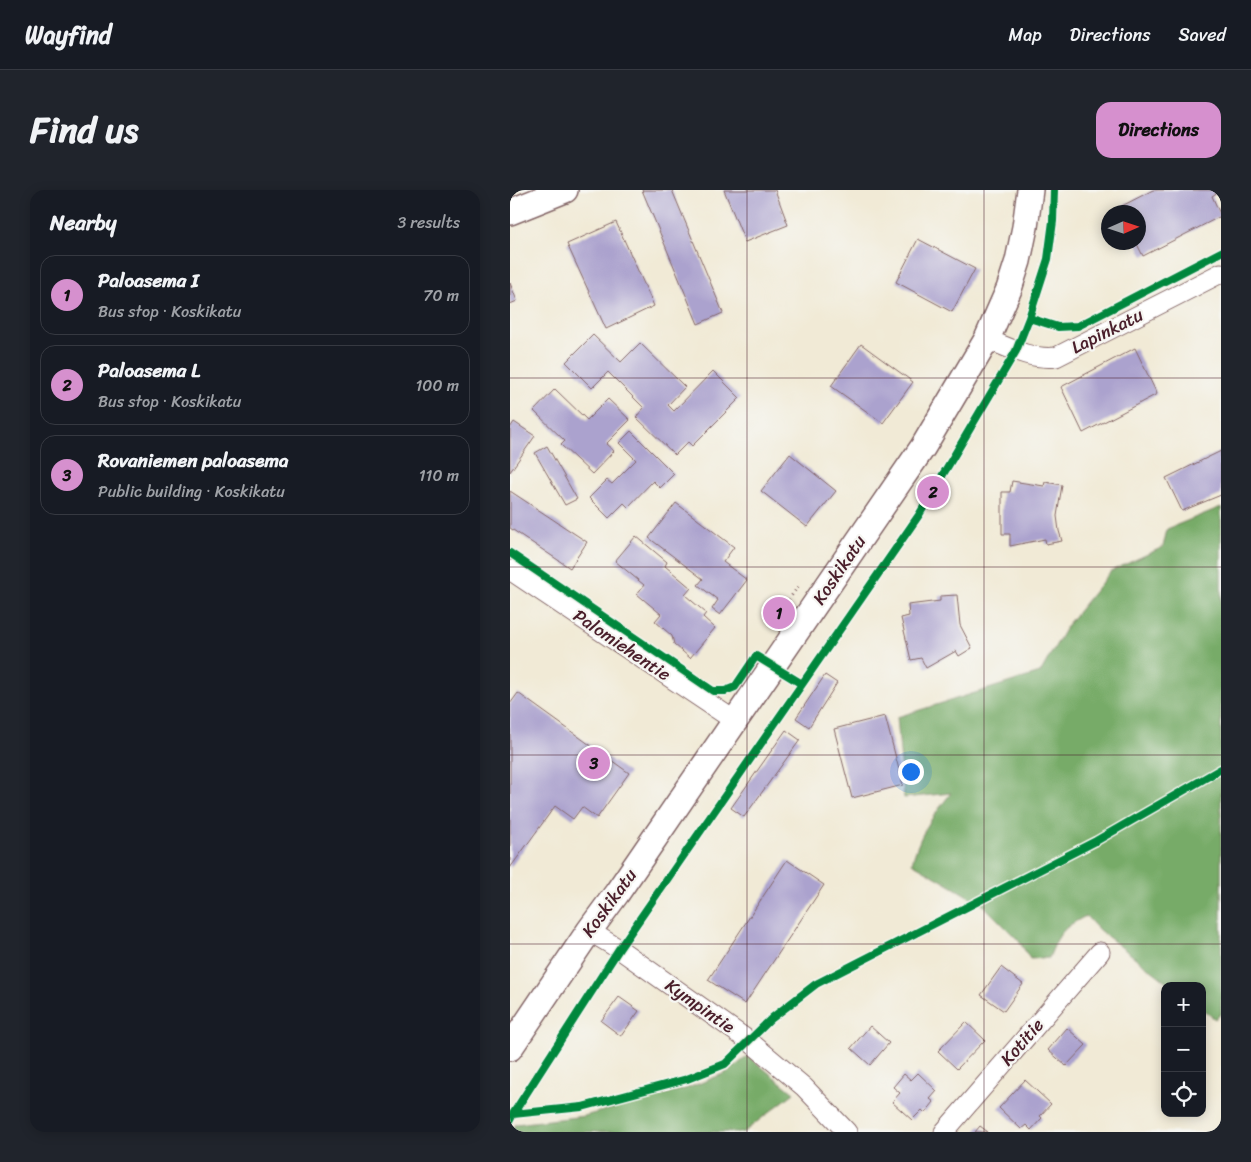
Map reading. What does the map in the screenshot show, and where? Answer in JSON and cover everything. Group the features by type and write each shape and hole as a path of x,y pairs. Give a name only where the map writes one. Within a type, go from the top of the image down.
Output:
{"main road":[{"path":"510,212 565,190"},
{"name":"Koskikatu","path":"510,1048 588,931 617,893 923,447 987,339 1009,289 1018,261 1030,190"}],"street":[{"name":"Lapinkatu","path":"987,339 1037,357 1056,357 1221,273"},
{"name":"Palomiehentie","path":"510,570 735,721"},
{"name":"Kympintie","path":"588,931 619,949 749,1041 804,1087 847,1132"},
{"name":"Kotitie","path":"944,1132 1100,952"}],"green space":[{"path":"1221,507 1221,1014 1215,1019 1206,1012 1206,982 1167,982 1099,930 1086,916 1062,932 1049,958 1030,959 1019,941 983,905 912,863 927,826 951,793 904,798 897,717 1040,673 1068,624 1111,571 1163,547 1167,529"},
{"path":"748,1056 794,1093 744,1132 511,1132 516,1124 584,1116 688,1088 728,1072"}],"building":[{"path":"642,190 672,190 723,313 698,324"},
{"path":"724,190 775,190 788,225 745,242"},
{"path":"1153,190 1221,190 1212,196 1221,216 1143,256 1140,250 1146,250 1146,205 1124,205"},
{"path":"616,222 654,306 606,329 567,244"},
{"path":"918,239 975,269 952,312 896,282"},
{"path":"510,283 517,301 510,304"},
{"path":"593,335 621,362 640,343 685,387 668,405 674,411 713,371 740,398 692,446 688,442 675,455 636,417 644,408 608,372 592,388 566,362"},
{"path":"861,344 913,382 883,423 831,386"},
{"path":"1135,348 1157,394 1083,433 1061,387"},
{"path":"555,389 587,420 608,399 630,420 606,444 614,451 592,474 561,445 565,441 534,411"},
{"path":"514,422 535,436 510,472 510,428"},
{"path":"631,431 674,474 660,488 653,481 628,507 624,503 609,518 589,498 607,480 612,484 636,460 619,443"},
{"path":"547,446 577,499 565,505 535,453"},
{"path":"1221,451 1221,495 1182,511 1166,478"},
{"path":"790,454 836,491 807,527 761,491"},
{"path":"1012,481 1044,486 1045,482 1062,485 1057,516 1062,541 1046,544 1045,539 1010,546 1010,534 1002,534 1002,492 1010,492"},
{"path":"510,491 587,542 570,568 510,528"},
{"path":"676,503 734,547 723,562 747,580 720,615 712,609 718,600 698,585 703,579 649,538"},
{"path":"636,536 667,562 665,566 691,588 685,595 706,613 703,617 715,628 690,658 674,644 672,636 655,621 661,614 637,594 644,585 615,561"},
{"path":"957,595 960,625 972,648 959,656 956,651 926,668 921,658 911,660 901,618 909,616 908,605 940,601 940,596"},
{"path":"825,675 837,683 809,727 796,718"},
{"path":"518,693 629,773 597,818 582,807 573,819 555,806 510,868 510,704"},
{"path":"885,716 903,785 852,798 834,729"},
{"path":"786,730 800,740 744,817 731,808"},
{"path":"787,860 824,885 745,1004 708,980"},
{"path":"1001,967 1023,984 1004,1011 981,995"},
{"path":"619,997 639,1011 621,1036 601,1021"},
{"path":"966,1022 985,1040 957,1069 938,1051"},
{"path":"870,1026 889,1043 870,1065 851,1048"},
{"path":"1067,1028 1086,1045 1066,1066 1048,1050"},
{"path":"918,1073 937,1091 930,1099 934,1102 925,1113 922,1110 912,1120 892,1102 900,1093 893,1087 904,1074 911,1080"},
{"path":"1025,1080 1051,1104 1031,1130 1026,1125 1021,1129 999,1108"},
{"path":"980,1126 988,1132 975,1132"}],"cycle path":[{"path":"513,1114 619,949 919,515 1016,351 1048,259 1053,221 1054,190"},
{"path":"1029,318 1058,327 1078,326 1221,252"},
{"path":"510,553 713,691 725,691 735,687 756,656 802,684"},
{"path":"510,1120 513,1114 582,1107 687,1079 725,1064 772,1018 816,984 1096,841 1221,769"}],"place":[{"name":"Paloasema L","path":"933,492"},
{"name":"Paloasema I","path":"779,613"},
{"name":"Rovaniemen paloasema","path":"594,763"}]}
